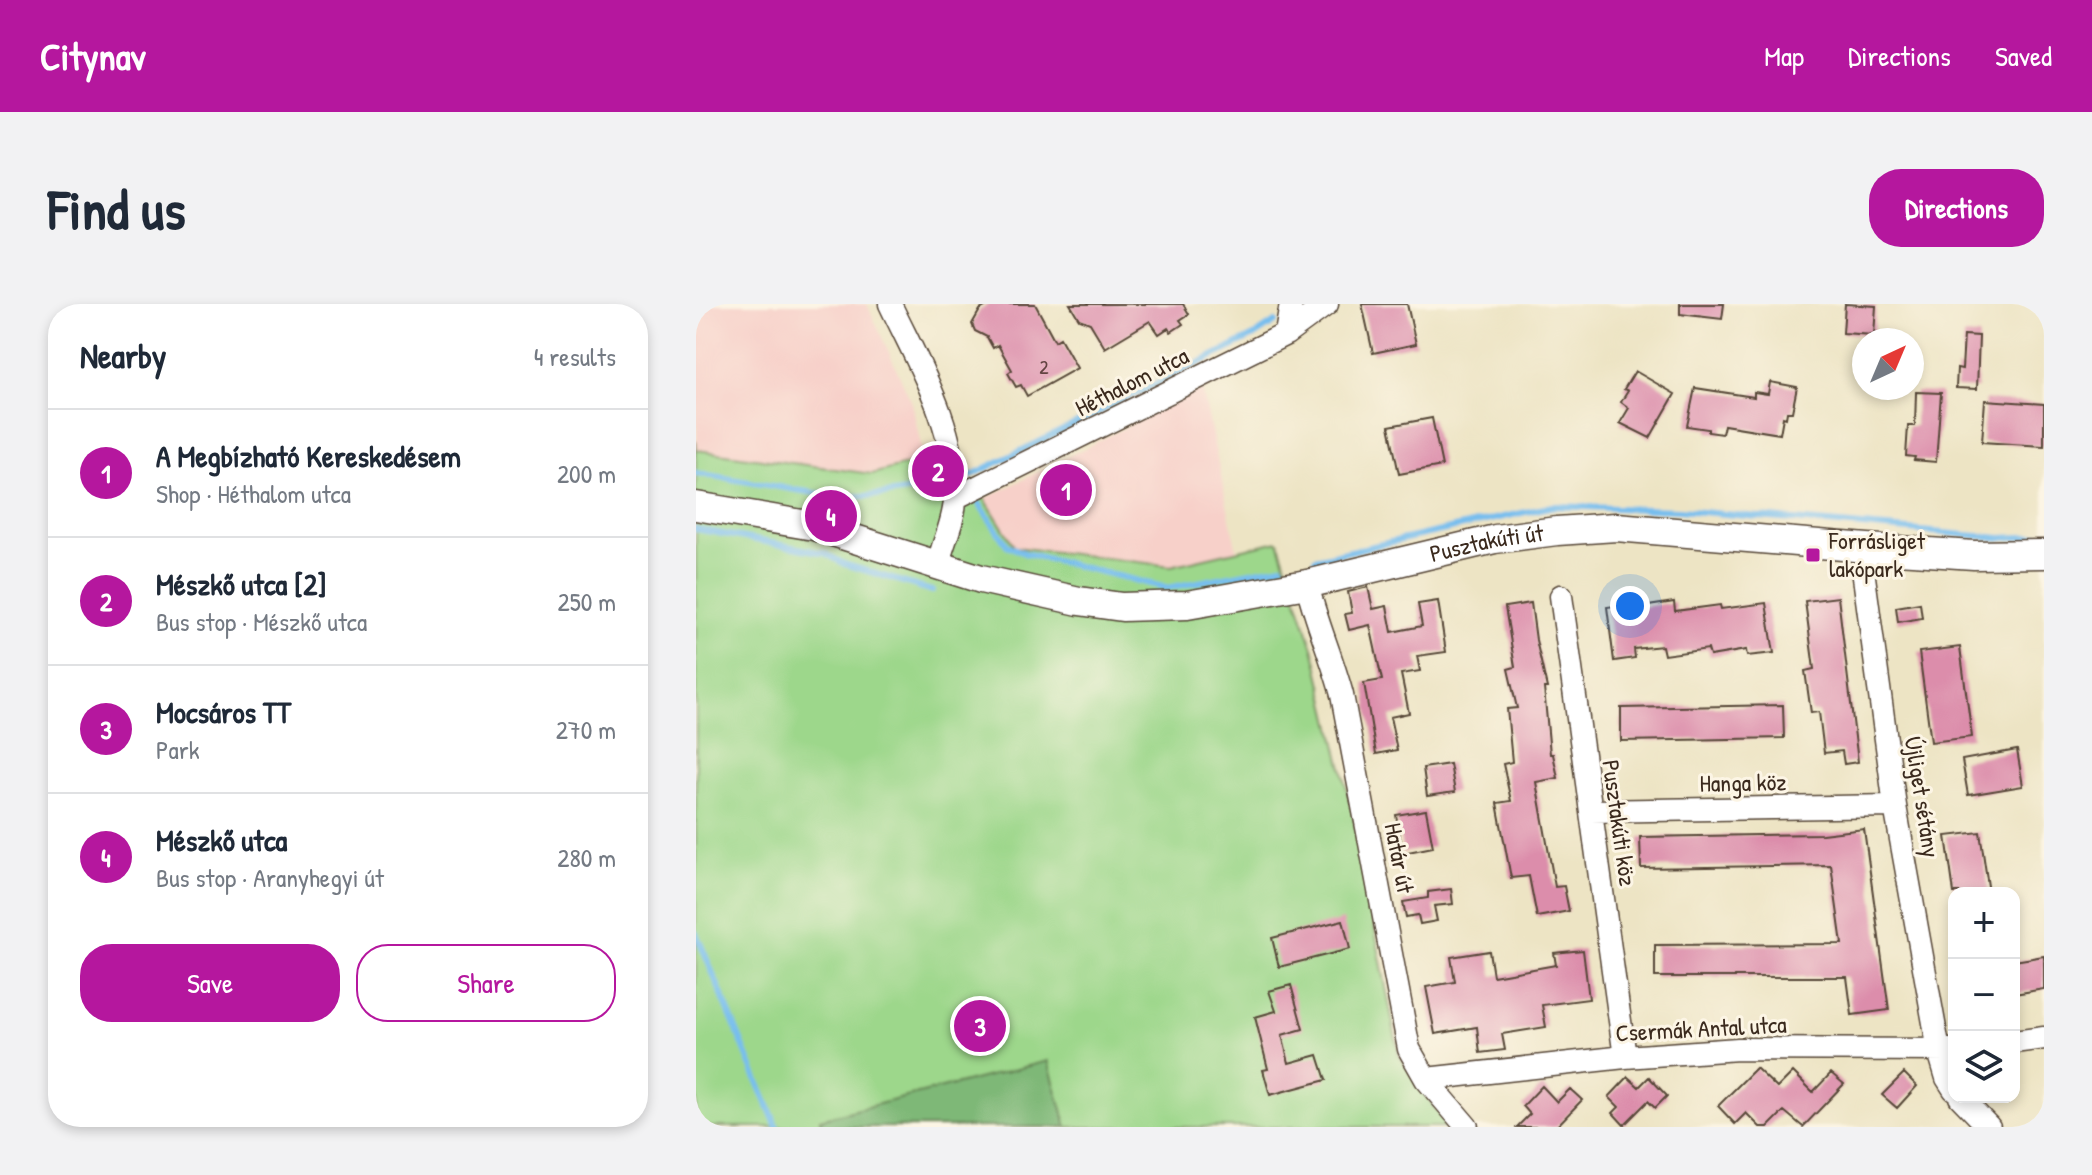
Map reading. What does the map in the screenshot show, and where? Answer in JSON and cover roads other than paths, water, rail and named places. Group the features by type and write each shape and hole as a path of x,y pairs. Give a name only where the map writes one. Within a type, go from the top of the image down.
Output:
{"street":[{"path":"890,304 940,412 949,444 955,498 938,564"},
{"path":"1286,334 1291,304"},
{"name":"Héthalom utca","path":"955,498 1286,334 1327,304"},
{"name":"Pusztakúti út","path":"696,506 814,526 1013,587 1122,607 1187,605 1307,584 1495,539 1616,527 1974,555 2044,554"},
{"name":"Újliget sétány","path":"1867,548 1864,577 1895,806 1946,1050"},
{"name":"Határ út","path":"1307,584 1316,621 1333,659 1342,695 1409,1049 1426,1079 1467,1127"},
{"name":"Pusztakúti köz","path":"1561,596 1625,1057"},
{"name":"Hanga köz","path":"1591,811 1895,806"},
{"path":"2020,1041 2044,1038"},
{"name":"Csermák Antal utca","path":"1426,1079 1625,1057 1738,1049 1946,1050"},
{"path":"1946,1050 1948,1080"},
{"path":"1966,1103 1989,1127"}],"waterway":[{"path":"970,476 1254,336 1275,322"},
{"path":"696,473 832,496 881,495 930,486"},
{"path":"978,502 1007,545 1024,553 1167,588 1282,566"},
{"path":"1315,559 1553,506 1679,510 2001,538 2044,536"},
{"path":"696,529 825,553 844,564 932,591"},
{"path":"696,933 777,1127"}],"place":[{"name":"Mészkő utca [2]","path":"938,471"},
{"name":"A Megbízható Kereskedésem","path":"1066,490"},
{"name":"Mészkő utca","path":"831,516"},
{"name":"Forrásliget lakópark","path":"1813,555"},
{"name":"Mocsáros TT","path":"980,1026"}]}
